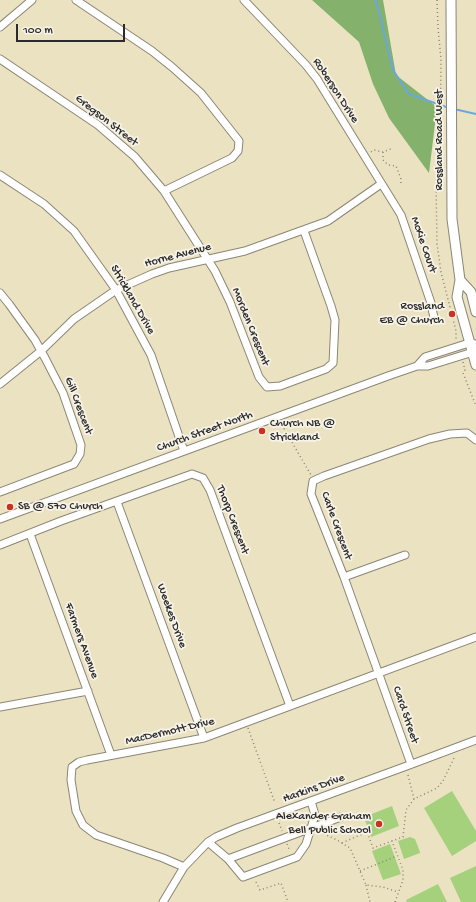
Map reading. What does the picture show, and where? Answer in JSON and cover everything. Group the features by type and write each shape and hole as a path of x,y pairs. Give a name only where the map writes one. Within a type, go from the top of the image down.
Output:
{"main road":[{"name":"Rossland Road West","path":"451,0 452,219 460,280 457,297 474,348 476,365"},
{"name":"Rossland Road West","path":"460,280 471,292 476,312"}],"street":[{"path":"0,27 32,0"},
{"path":"76,0 152,51 172,67 201,93 239,140 238,151 232,158 164,191"},
{"name":"Roberson Drive","path":"244,0 306,65 317,79 382,184"},
{"name":"Gregson Street","path":"0,59 98,125 135,157 164,191 208,259"},
{"name":"Strickland Drive","path":"0,175 44,204 74,231 116,290 151,355 184,451"},
{"name":"Horne Avenue","path":"0,384 41,351 74,319 116,290 169,268 245,251 328,222 382,184"},
{"name":"McKie Court","path":"382,184 401,215 431,303 434,318"},
{"name":"Morden Crescent","path":"208,259 230,302 259,377 268,387 280,386 326,369 333,363 335,320 304,231"},
{"name":"Gill Crescent","path":"0,293 10,304 41,351 63,393 80,445 80,454 74,464 0,492"},
{"name":"Church Street North","path":"417,366 425,357 458,347 474,348"},
{"name":"Church Street North","path":"0,519 417,366 428,366 461,356 474,348"},
{"name":"Carle Crescent","path":"379,674 344,577 311,494 313,482 338,471 429,439 467,432 476,440"},
{"name":"Thorp Crescent","path":"0,545 192,474 203,478 210,490 290,706"},
{"name":"Weekes Drive","path":"117,502 204,738"},
{"name":"Farmers Avenue","path":"30,534 111,756"},
{"path":"344,577 405,555"},
{"name":"MacDermott Drive","path":"184,867 163,858 96,835 83,825 76,811 71,780 72,767 79,762 86,760 204,738 476,638"},
{"name":"Card Street","path":"379,674 411,764"},
{"path":"0,707 88,691"},
{"name":"Harkins Drive","path":"163,902 184,867 208,842 237,828 476,740"},
{"path":"208,842 228,859 243,877 297,857 306,844 315,815 311,801"},
{"path":"228,859 341,817"}],"path":[{"path":"437,0 441,59 440,154 436,182 438,244 441,272 456,331 458,347"},
{"path":"364,157 374,150 383,152 393,148"},
{"path":"383,152 383,160 388,165 396,166 401,185"},
{"path":"461,356 465,370 463,373 476,406"},
{"path":"282,425 310,472 313,482"},
{"path":"245,723 275,803"},
{"path":"342,843 367,832 373,848 403,837 406,810 414,799 437,788 443,781 455,758 458,746"},
{"path":"408,775 414,799"},
{"path":"318,832 350,848 366,885 370,902"},
{"path":"392,841 403,870 403,880 395,902"},
{"path":"360,871 397,856"},
{"path":"256,882 260,890 281,883 288,902"},
{"path":"366,885 383,887 398,892"}],"green space":[{"path":"312,0 383,0 396,75 437,107 429,173 389,118 373,84 359,42"},
{"path":"452,791 476,831 476,841 452,856 424,808"},
{"path":"392,806 399,826 371,837 364,817"},
{"path":"410,837 415,839 420,853 404,859 398,841"},
{"path":"390,844 401,874 383,880 372,851"},
{"path":"476,866 476,902 461,902 450,878"},
{"path":"438,884 447,902 407,902 406,900"}],"waterway":[{"path":"375,0 393,70 409,94 449,108"},
{"path":"454,109 476,114"}],"place":[{"name":"Rossland EB @ Church","path":"452,314"},
{"name":"Church NB @ Strickland","path":"262,431"},
{"name":"SB @ 570 Church","path":"10,507"},
{"name":"Alexander Graham Bell Public School","path":"379,824"}]}
